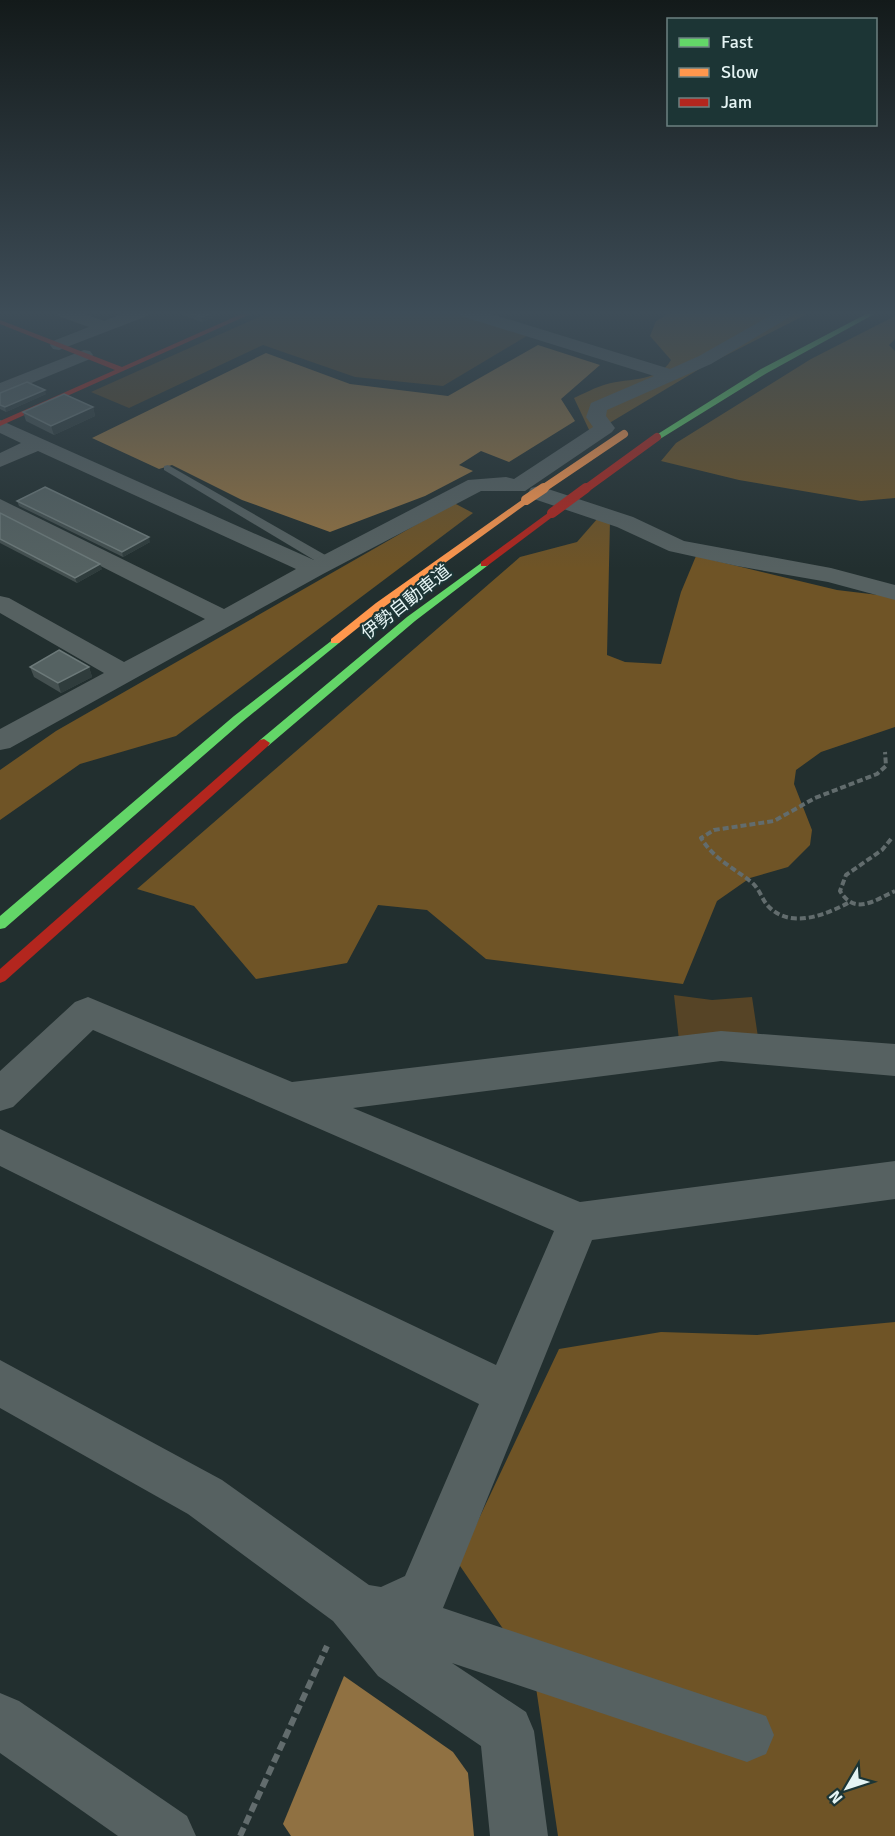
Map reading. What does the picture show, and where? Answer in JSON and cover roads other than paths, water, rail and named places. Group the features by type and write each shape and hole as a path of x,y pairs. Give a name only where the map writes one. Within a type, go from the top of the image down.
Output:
{"main road":[{"path":"0,425 61,398"},
{"name":"伊勢自動車道","path":"0,977 278,731 411,619 657,437 717,398"},
{"name":"伊勢自動車道","path":"0,924 291,676 521,493 634,427"}],"street":[{"path":"521,493 605,428 597,417 598,407 619,398"},
{"path":"0,425 322,566"},
{"path":"0,461 38,443"},
{"path":"4,735 476,485 506,483 521,493 625,522 677,546 737,559 831,574 895,593"},
{"path":"0,506 223,618"},
{"path":"0,603 123,673"},
{"path":"0,1095 88,1012 579,1222 892,1187"},
{"path":"287,1099 721,1046 895,1060"},
{"path":"0,1147 507,1394"},
{"path":"353,1621 423,1594 579,1222"},
{"path":"0,1383 205,1497 397,1657 507,1731 519,1836"},
{"path":"353,1621 747,1735"},
{"path":"0,1720 167,1836"}],"lane":[{"path":"168,468 322,566"}]}
